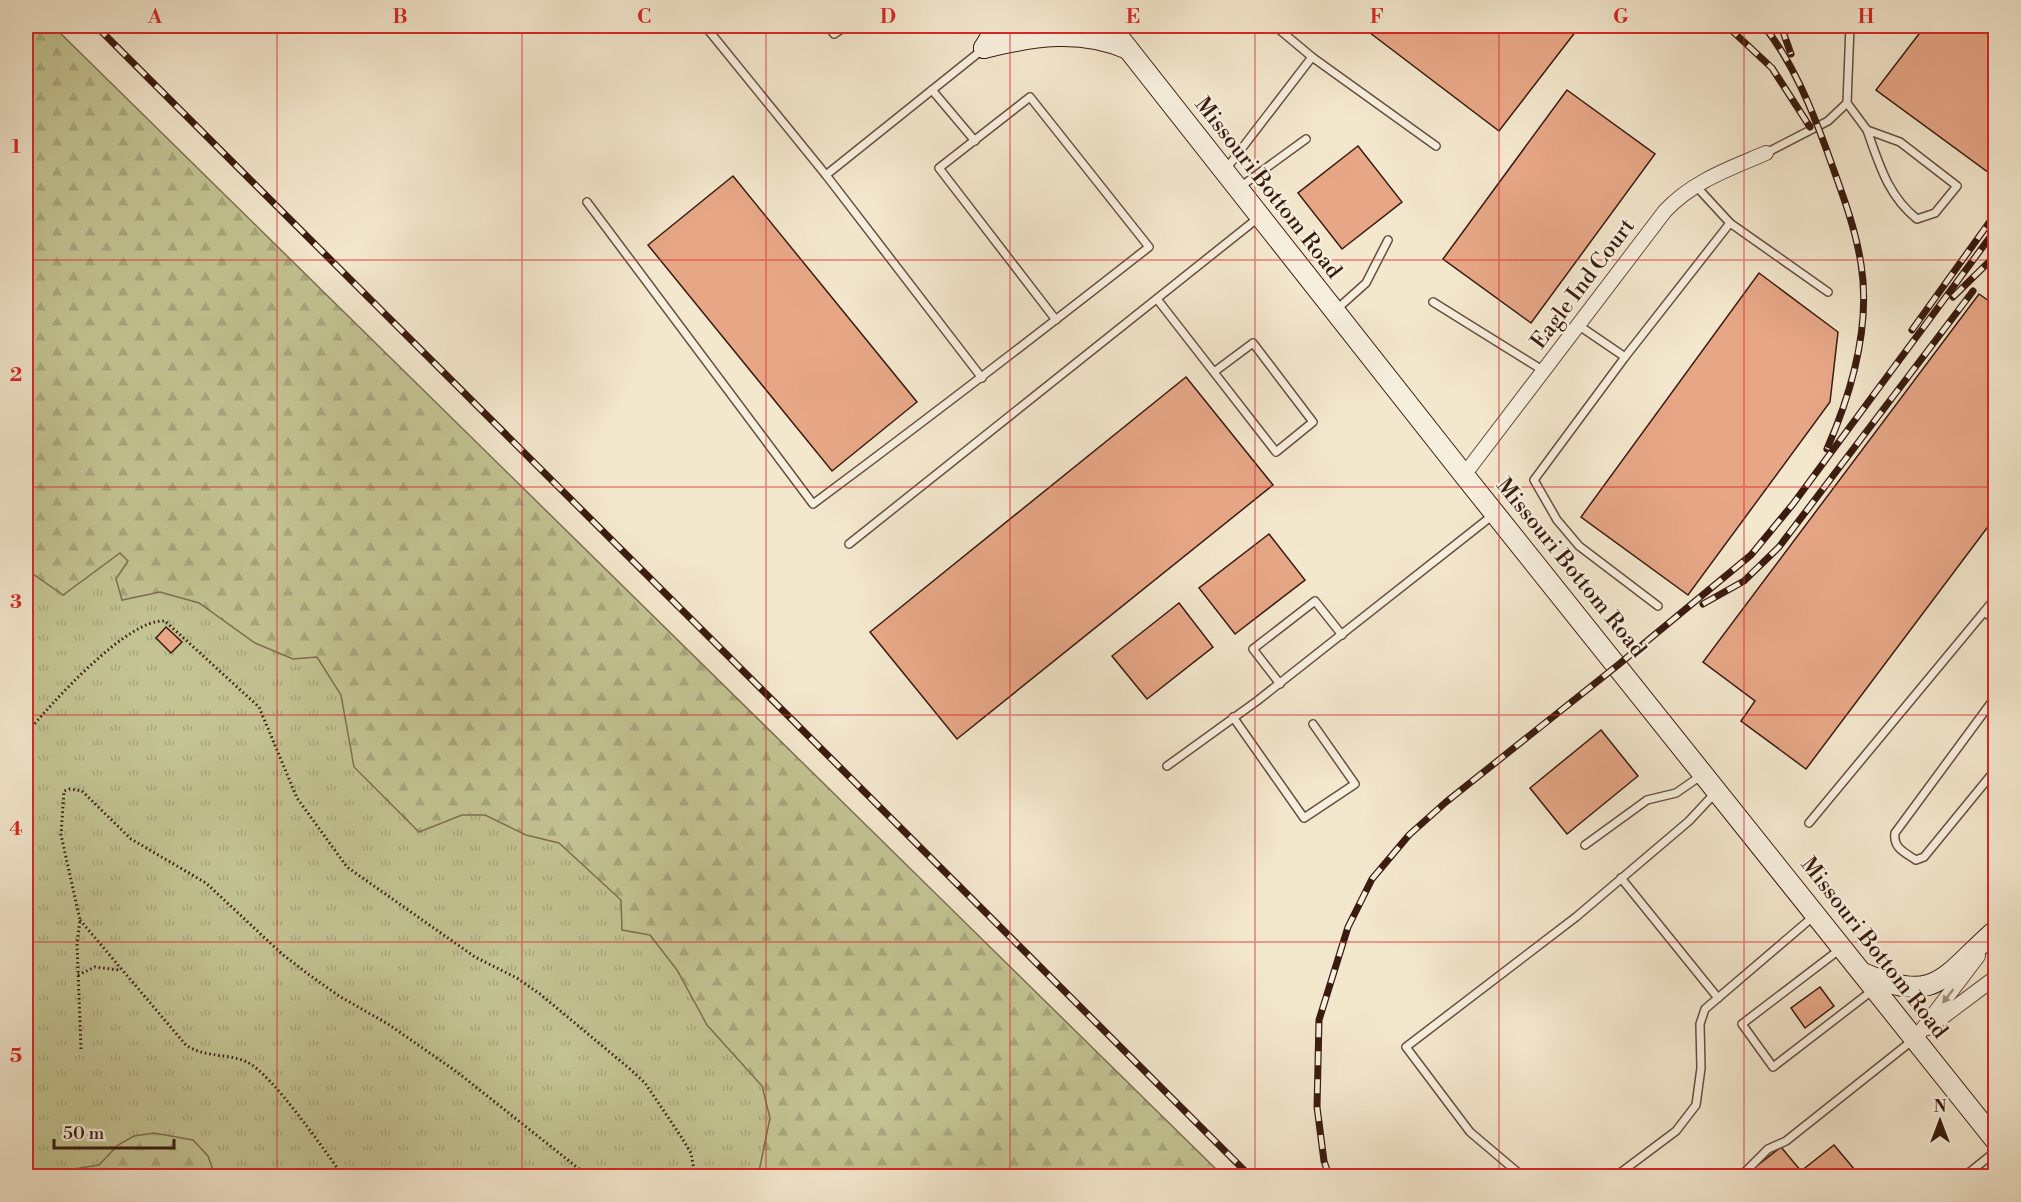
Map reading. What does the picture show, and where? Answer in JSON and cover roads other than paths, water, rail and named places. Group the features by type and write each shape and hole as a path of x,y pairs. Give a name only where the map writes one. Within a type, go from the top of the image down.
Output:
{"street":[{"path":"984,48 996,26"},
{"name":"Missouri Bottom Road","path":"1110,26 1464,476 1995,1141"},
{"path":"984,48 1028,37 1064,34 1090,38 1128,49"},
{"name":"Eagle Ind Court","path":"1464,476 1665,211 1682,193 1695,185 1766,153"},
{"path":"1862,972 1899,986 1924,988 1944,979 1995,932"},
{"path":"1915,1039 1995,932"},
{"path":"1915,1039 1995,977"}],"lane":[{"path":"705,26 826,175 982,378"},
{"path":"828,26 834,34 846,26"},
{"path":"826,175 1011,26"},
{"path":"1275,26 1312,57 1436,146"},
{"path":"1848,26 1847,103 1867,130 1882,173 1901,206 1917,219 1935,213 1957,186 1900,142 1867,130"},
{"path":"1224,171 1312,57"},
{"path":"932,90 975,141"},
{"path":"588,202 813,504 982,378 1056,320 1149,247 1030,97 939,168 1056,320"},
{"path":"1766,153 1828,121 1847,103"},
{"path":"1238,188 1306,139"},
{"path":"1695,185 1730,223 1828,292"},
{"path":"849,544 1260,216"},
{"path":"1658,606 1579,546 1557,520 1534,480 1625,357 1730,223"},
{"path":"1335,311 1366,283 1388,240"},
{"path":"1157,299 1276,452 1312,422 1252,343 1214,372"},
{"path":"1433,302 1544,370"},
{"path":"1578,325 1625,357"},
{"path":"1167,766 1280,684 1495,513"},
{"path":"1809,823 1995,597"},
{"path":"1280,684 1253,649 1315,601 1342,635"},
{"path":"1984,612 1995,620"},
{"path":"1995,696 1895,833 1894,841 1897,848 1916,860 1924,857 1995,769"},
{"path":"1233,717 1304,818 1355,784 1313,724"},
{"path":"1585,845 1647,800 1676,793 1704,774"},
{"path":"1522,1176 1470,1132 1406,1047 1576,917 1689,821 1717,790"},
{"path":"1621,878 1718,998"},
{"path":"1616,1176 1676,1131 1696,1105 1701,1068 1700,1024 1705,1009 1816,914"},
{"path":"1842,947 1742,1024 1773,1067 1875,988"},
{"path":"1740,1176 1768,1149 1785,1141 1915,1039"},
{"path":"1965,1176 1995,1151"}],"railway":[{"path":"96,26 1250,1176"},
{"path":"1727,26 1772,68 1810,127"},
{"path":"1764,26 1784,55 1814,118 1847,207 1861,264 1863,311 1857,359 1844,406 1827,449"},
{"path":"1781,26 1791,54"},
{"path":"1912,330 1996,213"},
{"path":"1329,1176 1324,1161 1317,1107 1319,1020 1348,927 1372,879 1409,835 1446,802 1751,555 1793,504 1996,229"},
{"path":"1953,297 1996,255"},
{"path":"1703,604 1744,581 1779,547 1973,291"}]}
